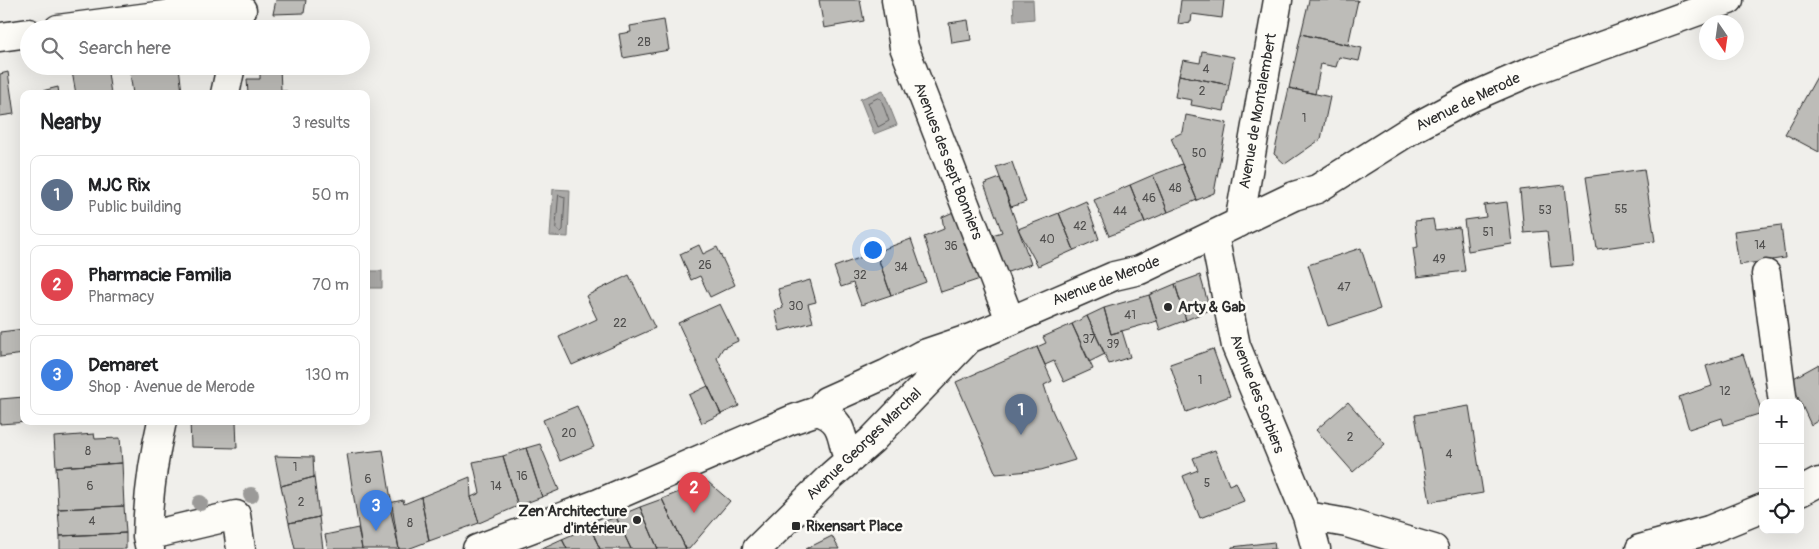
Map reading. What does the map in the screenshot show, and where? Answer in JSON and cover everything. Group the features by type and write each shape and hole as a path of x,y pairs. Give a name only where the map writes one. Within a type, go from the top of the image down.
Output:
{"street":[{"name":"Avenues des sept Bonniers","path":"896,0 904,47 1010,320"},
{"name":"Avenue de Montalembert","path":"1238,223 1278,0"},
{"name":"Avenue de Merode","path":"477,549 599,503 791,420 818,411 826,401 886,374 921,355 971,338 1114,276 1140,270 1294,196 1317,189 1414,128 1470,98 1532,71 1729,0"},
{"path":"126,20 195,11 241,13"},
{"path":"0,37 20,34"},
{"path":"227,90 229,75"},
{"name":"Avenue des Sorbiers","path":"1214,235 1236,346 1307,516 1316,549"},
{"path":"1766,274 1782,399"},
{"name":"Avenue Georges Marchal","path":"757,549 848,460 872,440 971,338"},
{"path":"818,411 832,415 840,428 848,460"},
{"path":"161,425 153,460 147,504 148,542 236,515 241,549"},
{"path":"1804,490 1819,482"},
{"path":"1640,549 1715,539 1759,511"},
{"path":"1307,516 1347,523 1434,549"}],"water":[{"path":"1013,0 1033,0 1034,19 1014,21"},
{"path":"883,90 897,125 874,134 860,99"},
{"path":"553,189 570,190 568,237 550,236"},
{"path":"370,271 382,271 382,288 370,288"}],"building":[{"path":"276,0 306,0 304,13 273,14"},
{"path":"819,0 860,0 864,21 824,28"},
{"path":"1181,0 1224,0 1222,18 1192,14 1191,22 1178,24"},
{"path":"1309,0 1358,0 1348,45 1301,34"},
{"path":"664,20 669,50 623,58 619,34 631,32 630,26"},
{"path":"968,20 971,40 952,43 949,23"},
{"path":"1301,34 1362,48 1359,61 1339,57 1336,67 1321,64 1315,94 1289,88"},
{"path":"1202,51 1234,57 1229,85 1179,75 1183,60 1200,63"},
{"path":"8,72 14,114 0,116 0,74"},
{"path":"1819,73 1819,152 1785,134"},
{"path":"73,75 108,75 110,90 75,90"},
{"path":"130,75 180,75 182,90 132,90"},
{"path":"260,75 280,75 281,90 248,90 247,79 260,79"},
{"path":"1179,75 1229,85 1224,111 1191,105 1192,100 1175,97"},
{"path":"58,87 58,90 46,90"},
{"path":"1289,88 1330,97 1321,139 1285,164 1274,154"},
{"path":"1186,115 1227,123 1214,193 1197,200 1171,138 1183,132"},
{"path":"1012,162 1026,202 1011,207 996,167"},
{"path":"1182,164 1197,200 1168,212 1153,175"},
{"path":"1644,169 1655,241 1597,249 1586,177"},
{"path":"1153,175 1168,212 1145,222 1130,185"},
{"path":"1000,178 1031,264 1005,273 992,235 1002,232 984,184"},
{"path":"1130,185 1145,222 1109,236 1094,200"},
{"path":"1565,185 1573,265 1551,267 1547,231 1524,233 1520,190"},
{"path":"1086,201 1099,239 1074,250 1059,213"},
{"path":"1507,202 1512,244 1468,251 1464,220 1486,217 1484,205"},
{"path":"958,210 980,279 941,292 924,237 944,229 942,217"},
{"path":"1059,213 1074,250 1038,266 1018,229"},
{"path":"1433,219 1435,230 1459,227 1465,271 1417,277 1413,248 1418,247 1415,221"},
{"path":"1781,225 1785,258 1739,265 1734,231"},
{"path":"911,239 926,282 891,295 876,252"},
{"path":"699,245 703,254 717,247 735,285 710,297 700,276 691,280 680,254"},
{"path":"1361,248 1380,309 1328,326 1308,265"},
{"path":"876,252 891,295 861,305 853,283 841,287 834,267"},
{"path":"629,275 655,328 572,365 559,337 597,319 586,296"},
{"path":"1200,275 1210,310 1186,320 1175,284"},
{"path":"810,280 816,302 808,304 813,322 780,331 775,311 783,308 778,289"},
{"name":"Arty & Gab","path":"1175,284 1186,320 1160,330 1149,295"},
{"path":"1149,295 1157,321 1111,334 1104,308"},
{"path":"720,304 738,341 723,348 717,358 739,406 721,414 678,323"},
{"path":"1104,308 1111,334 1122,331 1130,357 1109,364 1087,316"},
{"path":"1087,316 1105,354 1089,362 1072,324"},
{"path":"1072,324 1093,369 1064,382 1054,361 1045,365 1037,347 1046,343 1043,337"},
{"path":"20,330 20,354 0,357 0,332"},
{"path":"1037,347 1052,381 1044,385 1052,410 1075,460 1041,470 996,474 956,382"},
{"path":"1213,349 1230,396 1186,412 1170,364"},
{"path":"1743,354 1759,404 1759,414 1724,425 1722,418 1689,429 1679,397 1712,386 1706,366"},
{"path":"1819,364 1819,420 1811,425 1804,410 1804,399 1799,399 1790,380"},
{"path":"708,386 721,414 702,423 689,395"},
{"path":"20,397 20,423 0,424 0,399"},
{"path":"1348,402 1385,444 1353,472 1316,430"},
{"path":"577,406 594,447 560,461 543,420"},
{"path":"1469,406 1483,493 1430,502 1415,415"},
{"path":"190,425 236,425 237,448 191,447"},
{"path":"94,434 95,439 120,438 122,463 56,467 54,437"},
{"path":"540,444 559,490 542,497 526,448"},
{"path":"526,448 542,497 518,506 503,456"},
{"path":"383,450 399,549 362,549 347,454"},
{"path":"1215,450 1229,485 1236,482 1244,501 1200,518 1183,476 1198,470 1193,458"},
{"path":"275,456 313,457 314,477 281,486"},
{"path":"503,456 518,506 479,523 471,497 480,493 473,462"},
{"path":"122,463 124,506 58,509 56,467"},
{"path":"314,477 319,517 289,523 281,486"},
{"path":"470,477 471,497 479,523 429,541 421,497"},
{"path":"708,482 730,501 689,549 686,549 662,499 679,492 697,494"},
{"path":"421,497 429,541 408,549 399,549 389,503 403,500 404,504"},
{"path":"662,499 686,549 658,549 640,507"},
{"path":"124,506 126,533 60,536 58,509"},
{"path":"640,507 658,549 631,549 616,517"},
{"path":"319,517 323,549 295,549 289,523"},
{"path":"616,517 631,549 600,549 590,527"},
{"path":"590,527 600,549 567,549 562,539"},
{"path":"358,528 362,549 328,549 325,535"},
{"path":"126,533 126,549 60,549 60,536"},
{"path":"832,536 839,549 806,549"},
{"path":"562,539 567,549 540,549"},
{"path":"1274,542 1275,549 1232,549 1232,547"}],"place":[{"name":"Arty & Gab","path":"1168,307"},
{"name":"MJC Rix","path":"1021,435"},
{"name":"Pharmacie Familia","path":"694,513"},
{"name":"Zen Architecture d'intérieur","path":"637,520"},
{"name":"Rixensart Place","path":"796,526"},
{"name":"Demaret","path":"376,531"}]}
